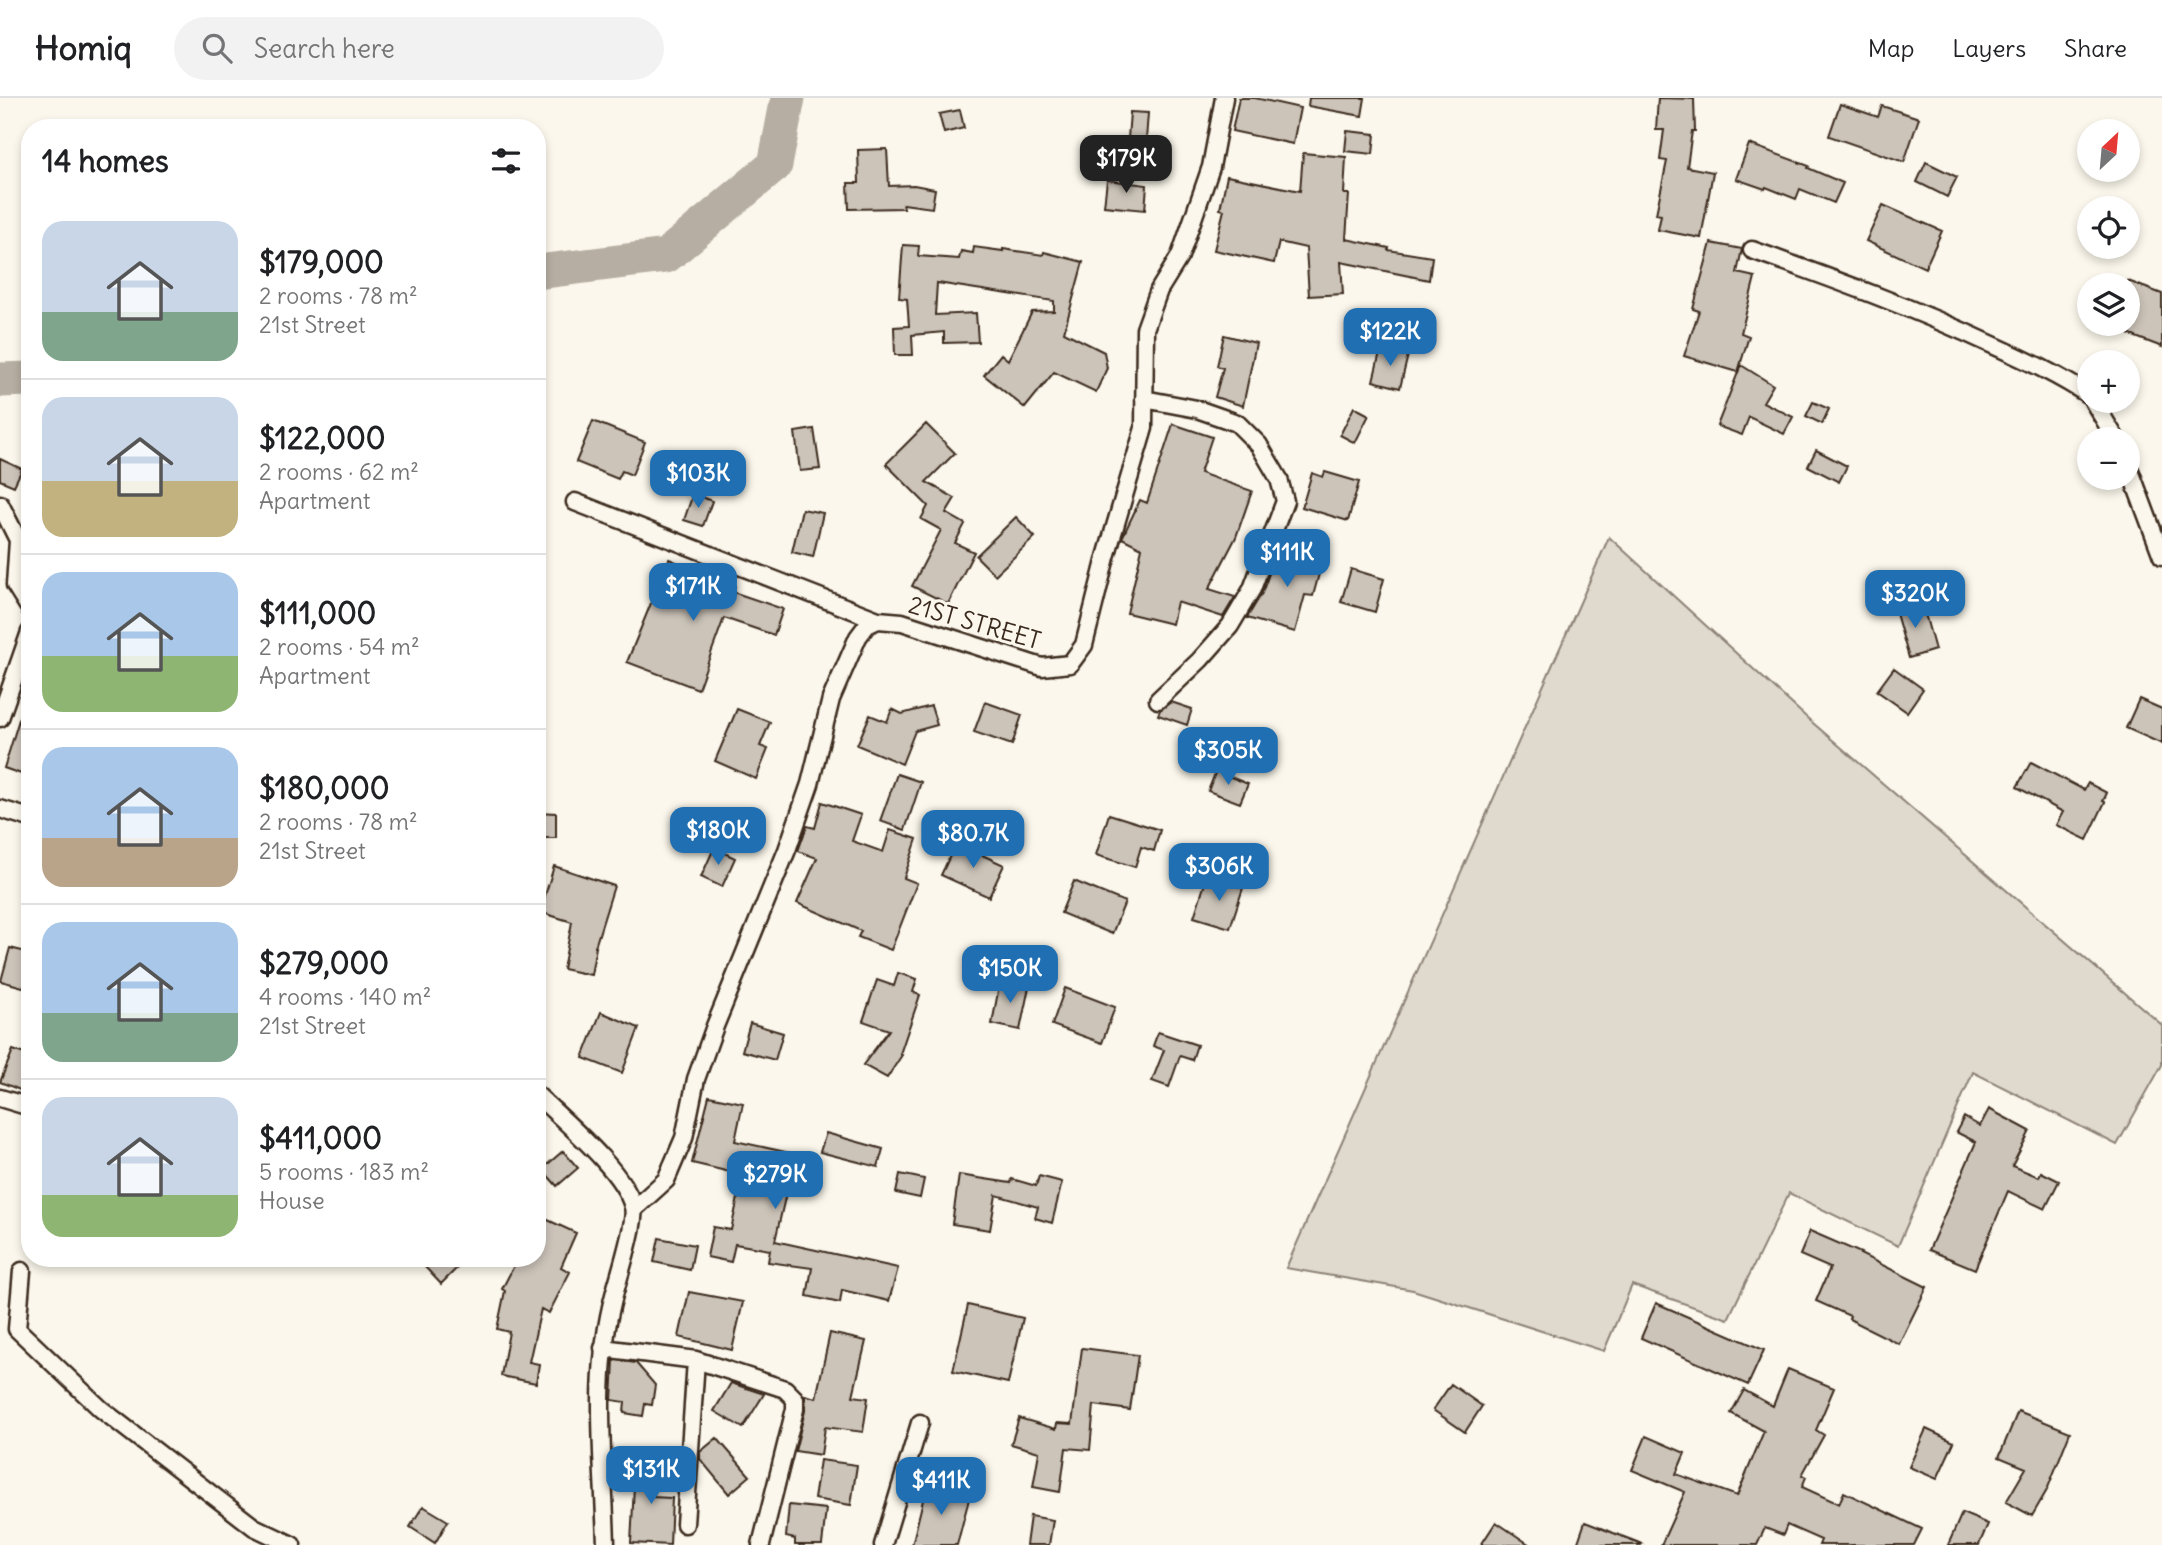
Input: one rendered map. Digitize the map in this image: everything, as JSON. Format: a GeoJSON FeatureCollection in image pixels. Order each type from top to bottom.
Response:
{"type":"FeatureCollection","features":[{"type":"Feature","properties":{"kind":"street","name":"21ST STREET"},"geometry":{"type":"LineString","coordinates":[[634,1209],[666,1180],[684,1138],[696,1079],[787,850],[810,784],[831,699],[867,625],[878,620],[902,622],[1042,667],[1070,664],[1084,645],[1106,557],[1144,428],[1145,329],[1159,290],[1180,256],[1211,167],[1224,98]]}},
{"type":"Feature","properties":{"kind":"street"},"geometry":{"type":"LineString","coordinates":[[1752,250],[1963,331],[2062,377],[2077,387]]}},
{"type":"Feature","properties":{"kind":"street"},"geometry":{"type":"LineString","coordinates":[[1144,399],[1197,409],[1237,423],[1259,445],[1279,479],[1285,501],[1252,589],[1230,626],[1200,660],[1158,700]]}},
{"type":"Feature","properties":{"kind":"street"},"geometry":{"type":"LineString","coordinates":[[2137,490],[2162,556]]}},
{"type":"Feature","properties":{"kind":"street"},"geometry":{"type":"LineString","coordinates":[[575,502],[878,620]]}},
{"type":"Feature","properties":{"kind":"street"},"geometry":{"type":"LineString","coordinates":[[0,503],[18,540],[15,586],[21,595]]}},
{"type":"Feature","properties":{"kind":"street"},"geometry":{"type":"LineString","coordinates":[[0,718],[21,658]]}},
{"type":"Feature","properties":{"kind":"street"},"geometry":{"type":"LineString","coordinates":[[0,809],[21,815]]}},
{"type":"Feature","properties":{"kind":"street"},"geometry":{"type":"LineString","coordinates":[[0,1098],[21,1104]]}},
{"type":"Feature","properties":{"kind":"street"},"geometry":{"type":"LineString","coordinates":[[546,1104],[623,1184],[634,1209],[603,1348],[602,1427],[606,1545]]}},
{"type":"Feature","properties":{"kind":"street"},"geometry":{"type":"LineString","coordinates":[[22,1271],[17,1329],[101,1409],[254,1527],[292,1545]]}},
{"type":"Feature","properties":{"kind":"street"},"geometry":{"type":"LineString","coordinates":[[603,1348],[696,1360],[785,1389],[795,1399],[795,1409],[761,1545]]}},
{"type":"Feature","properties":{"kind":"street"},"geometry":{"type":"LineString","coordinates":[[685,1524],[696,1360]]}},
{"type":"Feature","properties":{"kind":"street"},"geometry":{"type":"LineString","coordinates":[[883,1545],[920,1423]]}},
{"type":"Feature","properties":{"kind":"shaded area"},"geometry":{"type":"Polygon","coordinates":[[[1609,537],[1806,717],[2162,1025],[2162,1065],[2117,1145],[1973,1072],[1898,1246],[1789,1193],[1728,1319],[1632,1285],[1604,1351],[1413,1290],[1286,1268],[1609,537]]]}},
{"type":"Feature","properties":{"kind":"building"},"geometry":{"type":"Polygon","coordinates":[[[1239,98],[1255,98],[1300,108],[1293,144],[1232,131],[1239,98]]]}},
{"type":"Feature","properties":{"kind":"building"},"geometry":{"type":"Polygon","coordinates":[[[1309,98],[1365,98],[1362,116],[1308,106],[1309,98]]]}},
{"type":"Feature","properties":{"kind":"building"},"geometry":{"type":"Polygon","coordinates":[[[1658,98],[1694,99],[1695,131],[1692,131],[1687,167],[1713,172],[1701,238],[1658,230],[1661,215],[1656,214],[1667,161],[1660,160],[1664,130],[1656,130],[1658,98]]]}},
{"type":"Feature","properties":{"kind":"building"},"geometry":{"type":"Polygon","coordinates":[[[1840,104],[1878,117],[1882,106],[1919,118],[1904,162],[1829,136],[1840,104]]]}},
{"type":"Feature","properties":{"kind":"building"},"geometry":{"type":"Polygon","coordinates":[[[960,110],[964,128],[944,133],[939,114],[960,110]]]}},
{"type":"Feature","properties":{"kind":"building"},"geometry":{"type":"Polygon","coordinates":[[[1130,112],[1148,113],[1145,154],[1127,152],[1130,112]]]}},
{"type":"Feature","properties":{"kind":"building"},"geometry":{"type":"Polygon","coordinates":[[[1347,131],[1375,134],[1373,154],[1345,151],[1347,131]]]}},
{"type":"Feature","properties":{"kind":"building"},"geometry":{"type":"Polygon","coordinates":[[[1749,144],[1809,166],[1808,168],[1843,183],[1834,203],[1800,189],[1796,199],[1736,179],[1749,144]]]}},
{"type":"Feature","properties":{"kind":"building"},"geometry":{"type":"Polygon","coordinates":[[[887,149],[889,186],[914,185],[935,189],[932,208],[903,204],[904,208],[849,209],[848,183],[859,183],[858,150],[887,149]]]}},
{"type":"Feature","properties":{"kind":"building"},"geometry":{"type":"Polygon","coordinates":[[[1303,153],[1346,157],[1344,194],[1349,194],[1346,239],[1389,248],[1388,250],[1432,257],[1429,280],[1341,262],[1343,294],[1309,296],[1306,248],[1279,242],[1274,263],[1214,250],[1224,210],[1220,209],[1227,176],[1300,191],[1303,153]]]}},
{"type":"Feature","properties":{"kind":"building"},"geometry":{"type":"Polygon","coordinates":[[[1926,162],[1957,177],[1947,197],[1917,182],[1926,162]]]}},
{"type":"Feature","properties":{"kind":"building"},"geometry":{"type":"Polygon","coordinates":[[[1107,180],[1147,185],[1145,210],[1104,206],[1107,180]]]}},
{"type":"Feature","properties":{"kind":"building"},"geometry":{"type":"Polygon","coordinates":[[[1883,205],[1942,231],[1925,268],[1866,241],[1883,205]]]}},
{"type":"Feature","properties":{"kind":"building"},"geometry":{"type":"Polygon","coordinates":[[[1711,243],[1742,249],[1737,273],[1755,277],[1741,333],[1749,336],[1738,372],[1684,356],[1699,311],[1693,309],[1711,243]]]}},
{"type":"Feature","properties":{"kind":"building"},"geometry":{"type":"Polygon","coordinates":[[[903,245],[919,246],[918,256],[959,259],[961,251],[973,253],[974,247],[1043,255],[1044,252],[1083,262],[1064,332],[1104,352],[1107,368],[1096,392],[1054,372],[1025,408],[984,375],[1001,354],[1008,360],[1032,312],[1054,311],[1054,301],[937,283],[935,315],[976,313],[978,342],[944,343],[944,332],[912,335],[913,355],[895,355],[894,327],[909,326],[907,299],[899,298],[903,245]]]}},
{"type":"Feature","properties":{"kind":"building"},"geometry":{"type":"Polygon","coordinates":[[[2140,286],[2162,294],[2162,347],[2133,336],[2140,336],[2140,286]]]}},
{"type":"Feature","properties":{"kind":"building"},"geometry":{"type":"Polygon","coordinates":[[[1224,335],[1256,343],[1243,406],[1215,397],[1223,368],[1217,366],[1224,335]]]}},
{"type":"Feature","properties":{"kind":"building"},"geometry":{"type":"Polygon","coordinates":[[[1381,348],[1408,355],[1400,388],[1373,381],[1381,348]]]}},
{"type":"Feature","properties":{"kind":"building"},"geometry":{"type":"Polygon","coordinates":[[[1741,365],[1773,385],[1763,402],[1793,417],[1784,434],[1749,417],[1742,435],[1717,426],[1741,365]]]}},
{"type":"Feature","properties":{"kind":"building"},"geometry":{"type":"Polygon","coordinates":[[[1813,402],[1829,409],[1822,424],[1806,416],[1813,402]]]}},
{"type":"Feature","properties":{"kind":"building"},"geometry":{"type":"Polygon","coordinates":[[[1354,407],[1369,415],[1355,443],[1340,435],[1354,407]]]}},
{"type":"Feature","properties":{"kind":"building"},"geometry":{"type":"Polygon","coordinates":[[[593,421],[645,442],[632,475],[622,471],[618,479],[576,462],[593,421]]]}},
{"type":"Feature","properties":{"kind":"building"},"geometry":{"type":"Polygon","coordinates":[[[926,424],[955,453],[926,482],[955,498],[946,513],[965,524],[955,543],[974,552],[948,604],[912,586],[941,530],[921,519],[928,506],[886,464],[926,424]]]}},
{"type":"Feature","properties":{"kind":"building"},"geometry":{"type":"Polygon","coordinates":[[[1173,424],[1212,437],[1200,473],[1252,491],[1236,537],[1209,589],[1235,597],[1223,617],[1177,602],[1172,624],[1127,613],[1142,548],[1122,538],[1140,500],[1147,503],[1173,424]]]}},
{"type":"Feature","properties":{"kind":"building"},"geometry":{"type":"Polygon","coordinates":[[[814,429],[820,469],[800,471],[795,432],[814,429]]]}},
{"type":"Feature","properties":{"kind":"building"},"geometry":{"type":"Polygon","coordinates":[[[1816,450],[1847,466],[1839,482],[1808,466],[1816,450]]]}},
{"type":"Feature","properties":{"kind":"building"},"geometry":{"type":"Polygon","coordinates":[[[0,459],[21,469],[14,486],[0,480],[0,459]]]}},
{"type":"Feature","properties":{"kind":"building"},"geometry":{"type":"Polygon","coordinates":[[[1325,472],[1359,482],[1348,521],[1302,507],[1312,473],[1323,477],[1325,472]]]}},
{"type":"Feature","properties":{"kind":"building"},"geometry":{"type":"Polygon","coordinates":[[[693,494],[712,501],[703,526],[684,520],[693,494]]]}},
{"type":"Feature","properties":{"kind":"building"},"geometry":{"type":"Polygon","coordinates":[[[802,509],[823,513],[813,557],[792,552],[802,509]]]}},
{"type":"Feature","properties":{"kind":"building"},"geometry":{"type":"Polygon","coordinates":[[[1016,517],[1035,537],[995,575],[976,556],[1016,517]]]}},
{"type":"Feature","properties":{"kind":"building"},"geometry":{"type":"Polygon","coordinates":[[[1279,546],[1323,559],[1313,596],[1305,595],[1295,632],[1247,618],[1262,593],[1279,546]]]}},
{"type":"Feature","properties":{"kind":"building"},"geometry":{"type":"Polygon","coordinates":[[[669,559],[701,572],[700,574],[735,586],[733,592],[783,609],[774,635],[724,618],[698,689],[627,662],[669,559]]]}},
{"type":"Feature","properties":{"kind":"building"},"geometry":{"type":"Polygon","coordinates":[[[1351,569],[1384,579],[1375,612],[1341,602],[1351,569]]]}},
{"type":"Feature","properties":{"kind":"building"},"geometry":{"type":"Polygon","coordinates":[[[1922,603],[1935,650],[1909,658],[1895,610],[1922,603]]]}},
{"type":"Feature","properties":{"kind":"building"},"geometry":{"type":"Polygon","coordinates":[[[1894,668],[1923,689],[1907,712],[1877,691],[1894,668]]]}},
{"type":"Feature","properties":{"kind":"building"},"geometry":{"type":"Polygon","coordinates":[[[2139,699],[2162,709],[2162,744],[2126,728],[2139,699]]]}},
{"type":"Feature","properties":{"kind":"building"},"geometry":{"type":"Polygon","coordinates":[[[985,702],[1022,715],[1012,745],[974,732],[985,702]]]}},
{"type":"Feature","properties":{"kind":"building"},"geometry":{"type":"Polygon","coordinates":[[[1171,702],[1192,709],[1187,725],[1158,715],[1160,710],[1171,702]]]}},
{"type":"Feature","properties":{"kind":"building"},"geometry":{"type":"Polygon","coordinates":[[[931,706],[937,725],[915,731],[902,764],[857,745],[870,715],[887,722],[892,709],[902,714],[931,706]]]}},
{"type":"Feature","properties":{"kind":"building"},"geometry":{"type":"Polygon","coordinates":[[[737,709],[770,722],[760,746],[768,749],[756,779],[715,761],[737,709]]]}},
{"type":"Feature","properties":{"kind":"building"},"geometry":{"type":"Polygon","coordinates":[[[21,713],[21,774],[4,768],[21,713]]]}},
{"type":"Feature","properties":{"kind":"building"},"geometry":{"type":"Polygon","coordinates":[[[2031,762],[2084,790],[2088,783],[2107,793],[2087,840],[2056,825],[2063,812],[2017,787],[2031,762]]]}},
{"type":"Feature","properties":{"kind":"building"},"geometry":{"type":"Polygon","coordinates":[[[1216,771],[1248,784],[1240,803],[1208,791],[1216,771]]]}},
{"type":"Feature","properties":{"kind":"building"},"geometry":{"type":"Polygon","coordinates":[[[897,774],[921,782],[905,830],[880,821],[897,774]]]}},
{"type":"Feature","properties":{"kind":"building"},"geometry":{"type":"Polygon","coordinates":[[[822,802],[861,815],[852,841],[883,852],[890,830],[917,839],[904,878],[917,883],[891,950],[858,937],[861,931],[797,903],[817,858],[798,851],[807,826],[815,828],[822,802]]]}},
{"type":"Feature","properties":{"kind":"building"},"geometry":{"type":"Polygon","coordinates":[[[546,812],[556,813],[556,838],[546,838],[546,812]]]}},
{"type":"Feature","properties":{"kind":"building"},"geometry":{"type":"Polygon","coordinates":[[[1109,814],[1160,830],[1154,851],[1141,847],[1135,867],[1096,855],[1109,814]]]}},
{"type":"Feature","properties":{"kind":"building"},"geometry":{"type":"Polygon","coordinates":[[[956,843],[1004,865],[989,897],[941,875],[956,843]]]}},
{"type":"Feature","properties":{"kind":"building"},"geometry":{"type":"Polygon","coordinates":[[[714,848],[735,858],[722,887],[701,877],[714,848]]]}},
{"type":"Feature","properties":{"kind":"building"},"geometry":{"type":"Polygon","coordinates":[[[554,866],[614,886],[595,947],[591,975],[563,969],[572,922],[546,914],[546,892],[554,866]]]}},
{"type":"Feature","properties":{"kind":"building"},"geometry":{"type":"Polygon","coordinates":[[[1207,877],[1243,888],[1230,928],[1194,917],[1207,877]]]}},
{"type":"Feature","properties":{"kind":"building"},"geometry":{"type":"Polygon","coordinates":[[[1074,881],[1125,902],[1112,934],[1061,913],[1074,881]]]}},
{"type":"Feature","properties":{"kind":"building"},"geometry":{"type":"Polygon","coordinates":[[[10,948],[21,951],[21,987],[1,981],[10,948]]]}},
{"type":"Feature","properties":{"kind":"building"},"geometry":{"type":"Polygon","coordinates":[[[898,973],[917,979],[913,992],[920,995],[900,1054],[902,1055],[887,1078],[863,1065],[889,1030],[863,1021],[877,980],[894,986],[898,973]]]}},
{"type":"Feature","properties":{"kind":"building"},"geometry":{"type":"Polygon","coordinates":[[[1000,981],[1029,987],[1020,1030],[992,1024],[1000,981]]]}},
{"type":"Feature","properties":{"kind":"building"},"geometry":{"type":"Polygon","coordinates":[[[1065,988],[1115,1007],[1102,1043],[1052,1025],[1065,988]]]}},
{"type":"Feature","properties":{"kind":"building"},"geometry":{"type":"Polygon","coordinates":[[[601,1012],[639,1028],[622,1073],[583,1058],[601,1012]]]}},
{"type":"Feature","properties":{"kind":"building"},"geometry":{"type":"Polygon","coordinates":[[[750,1023],[783,1033],[775,1060],[742,1051],[750,1023]]]}},
{"type":"Feature","properties":{"kind":"building"},"geometry":{"type":"Polygon","coordinates":[[[1158,1032],[1197,1045],[1192,1060],[1180,1056],[1169,1087],[1152,1081],[1164,1050],[1153,1046],[1158,1032]]]}},
{"type":"Feature","properties":{"kind":"building"},"geometry":{"type":"Polygon","coordinates":[[[13,1050],[21,1053],[21,1090],[0,1082],[13,1050]]]}},
{"type":"Feature","properties":{"kind":"building"},"geometry":{"type":"Polygon","coordinates":[[[709,1096],[743,1103],[735,1141],[795,1154],[775,1241],[898,1268],[889,1301],[842,1290],[840,1303],[807,1296],[812,1268],[768,1262],[770,1250],[735,1244],[731,1262],[707,1257],[713,1227],[731,1230],[743,1175],[692,1163],[709,1096]]]}},
{"type":"Feature","properties":{"kind":"building"},"geometry":{"type":"Polygon","coordinates":[[[1989,1109],[2030,1131],[2012,1166],[2039,1177],[2041,1172],[2059,1181],[2045,1209],[2008,1191],[1975,1269],[1929,1250],[1976,1142],[1956,1132],[1964,1117],[1980,1126],[1989,1109]]]}},
{"type":"Feature","properties":{"kind":"building"},"geometry":{"type":"Polygon","coordinates":[[[826,1133],[883,1149],[878,1167],[820,1152],[826,1133]]]}},
{"type":"Feature","properties":{"kind":"building"},"geometry":{"type":"Polygon","coordinates":[[[563,1151],[578,1168],[557,1186],[546,1174],[546,1166],[563,1151]]]}},
{"type":"Feature","properties":{"kind":"building"},"geometry":{"type":"Polygon","coordinates":[[[900,1174],[924,1179],[920,1198],[896,1193],[900,1174]]]}},
{"type":"Feature","properties":{"kind":"building"},"geometry":{"type":"Polygon","coordinates":[[[959,1175],[1011,1183],[1012,1179],[1036,1186],[1039,1176],[1062,1182],[1052,1223],[1035,1218],[1038,1207],[996,1195],[990,1230],[952,1224],[959,1175]]]}},
{"type":"Feature","properties":{"kind":"building"},"geometry":{"type":"Polygon","coordinates":[[[546,1219],[576,1233],[561,1267],[570,1272],[549,1313],[541,1309],[529,1362],[539,1364],[536,1383],[501,1376],[509,1332],[497,1329],[505,1291],[502,1289],[513,1267],[546,1267],[546,1219]]]}},
{"type":"Feature","properties":{"kind":"building"},"geometry":{"type":"Polygon","coordinates":[[[1810,1231],[1861,1253],[1927,1287],[1899,1344],[1849,1319],[1850,1316],[1816,1301],[1830,1268],[1800,1255],[1810,1231]]]}},
{"type":"Feature","properties":{"kind":"building"},"geometry":{"type":"Polygon","coordinates":[[[659,1238],[695,1245],[690,1270],[654,1262],[659,1238]]]}},
{"type":"Feature","properties":{"kind":"building"},"geometry":{"type":"Polygon","coordinates":[[[425,1267],[457,1268],[441,1284],[425,1267]]]}},
{"type":"Feature","properties":{"kind":"building"},"geometry":{"type":"Polygon","coordinates":[[[689,1292],[743,1302],[732,1350],[679,1337],[689,1292]]]}},
{"type":"Feature","properties":{"kind":"building"},"geometry":{"type":"Polygon","coordinates":[[[1656,1303],[1764,1350],[1748,1385],[1641,1338],[1656,1303]]]}},
{"type":"Feature","properties":{"kind":"building"},"geometry":{"type":"Polygon","coordinates":[[[968,1305],[1023,1318],[1008,1383],[953,1371],[968,1305]]]}},
{"type":"Feature","properties":{"kind":"building"},"geometry":{"type":"Polygon","coordinates":[[[830,1333],[866,1341],[853,1396],[868,1398],[863,1432],[825,1427],[821,1455],[795,1451],[805,1411],[805,1395],[816,1398],[830,1333]]]}},
{"type":"Feature","properties":{"kind":"building"},"geometry":{"type":"Polygon","coordinates":[[[1082,1348],[1138,1355],[1130,1410],[1094,1405],[1090,1450],[1066,1448],[1060,1492],[1033,1487],[1039,1452],[1011,1444],[1019,1418],[1056,1429],[1057,1423],[1072,1424],[1082,1348]]]}},
{"type":"Feature","properties":{"kind":"building"},"geometry":{"type":"Polygon","coordinates":[[[614,1360],[636,1363],[655,1385],[652,1405],[645,1404],[643,1416],[624,1413],[625,1402],[612,1400],[614,1360]]]}},
{"type":"Feature","properties":{"kind":"building"},"geometry":{"type":"Polygon","coordinates":[[[1788,1369],[1834,1388],[1816,1430],[1824,1435],[1802,1475],[1806,1477],[1802,1487],[1839,1504],[1844,1492],[1922,1529],[1914,1545],[1819,1545],[1821,1540],[1787,1525],[1783,1535],[1765,1528],[1757,1545],[1661,1545],[1685,1492],[1632,1470],[1646,1436],[1685,1453],[1676,1474],[1737,1496],[1764,1431],[1731,1413],[1744,1390],[1773,1406],[1788,1369]]]}},
{"type":"Feature","properties":{"kind":"building"},"geometry":{"type":"Polygon","coordinates":[[[731,1383],[764,1394],[743,1428],[714,1411],[731,1383]]]}},
{"type":"Feature","properties":{"kind":"building"},"geometry":{"type":"Polygon","coordinates":[[[1451,1384],[1482,1406],[1465,1432],[1433,1410],[1451,1384]]]}},
{"type":"Feature","properties":{"kind":"building"},"geometry":{"type":"Polygon","coordinates":[[[2018,1411],[2070,1432],[2047,1490],[2032,1516],[2006,1502],[2026,1468],[1999,1457],[2018,1411]]]}},
{"type":"Feature","properties":{"kind":"building"},"geometry":{"type":"Polygon","coordinates":[[[1926,1429],[1954,1442],[1937,1479],[1909,1467],[1926,1429]]]}},
{"type":"Feature","properties":{"kind":"building"},"geometry":{"type":"Polygon","coordinates":[[[717,1438],[750,1476],[729,1494],[700,1459],[700,1452],[717,1438]]]}},
{"type":"Feature","properties":{"kind":"building"},"geometry":{"type":"Polygon","coordinates":[[[645,1454],[665,1461],[653,1497],[672,1498],[670,1545],[631,1543],[634,1486],[645,1454]]]}},
{"type":"Feature","properties":{"kind":"building"},"geometry":{"type":"Polygon","coordinates":[[[820,1460],[857,1465],[851,1505],[814,1499],[820,1460]]]}},
{"type":"Feature","properties":{"kind":"building"},"geometry":{"type":"Polygon","coordinates":[[[927,1484],[970,1495],[957,1545],[912,1545],[927,1484]]]}},
{"type":"Feature","properties":{"kind":"building"},"geometry":{"type":"Polygon","coordinates":[[[789,1505],[826,1509],[822,1545],[795,1545],[795,1539],[786,1537],[789,1505]]]}},
{"type":"Feature","properties":{"kind":"building"},"geometry":{"type":"Polygon","coordinates":[[[423,1506],[448,1521],[435,1543],[410,1527],[423,1506]]]}},
{"type":"Feature","properties":{"kind":"building"},"geometry":{"type":"Polygon","coordinates":[[[1962,1513],[1988,1524],[1979,1545],[1948,1545],[1962,1513]]]}},
{"type":"Feature","properties":{"kind":"building"},"geometry":{"type":"Polygon","coordinates":[[[1030,1516],[1053,1520],[1049,1545],[1026,1545],[1030,1516]]]}},
{"type":"Feature","properties":{"kind":"building"},"geometry":{"type":"Polygon","coordinates":[[[1496,1522],[1530,1545],[1481,1545],[1496,1522]]]}},
{"type":"Feature","properties":{"kind":"building"},"geometry":{"type":"Polygon","coordinates":[[[1585,1522],[1642,1544],[1577,1545],[1585,1522]]]}},
{"type":"Feature","properties":{"kind":"waterway"},"geometry":{"type":"LineString","coordinates":[[546,271],[666,256],[775,165],[788,98]]}},
{"type":"Feature","properties":{"kind":"waterway"},"geometry":{"type":"LineString","coordinates":[[0,380],[21,379]]}}]}
